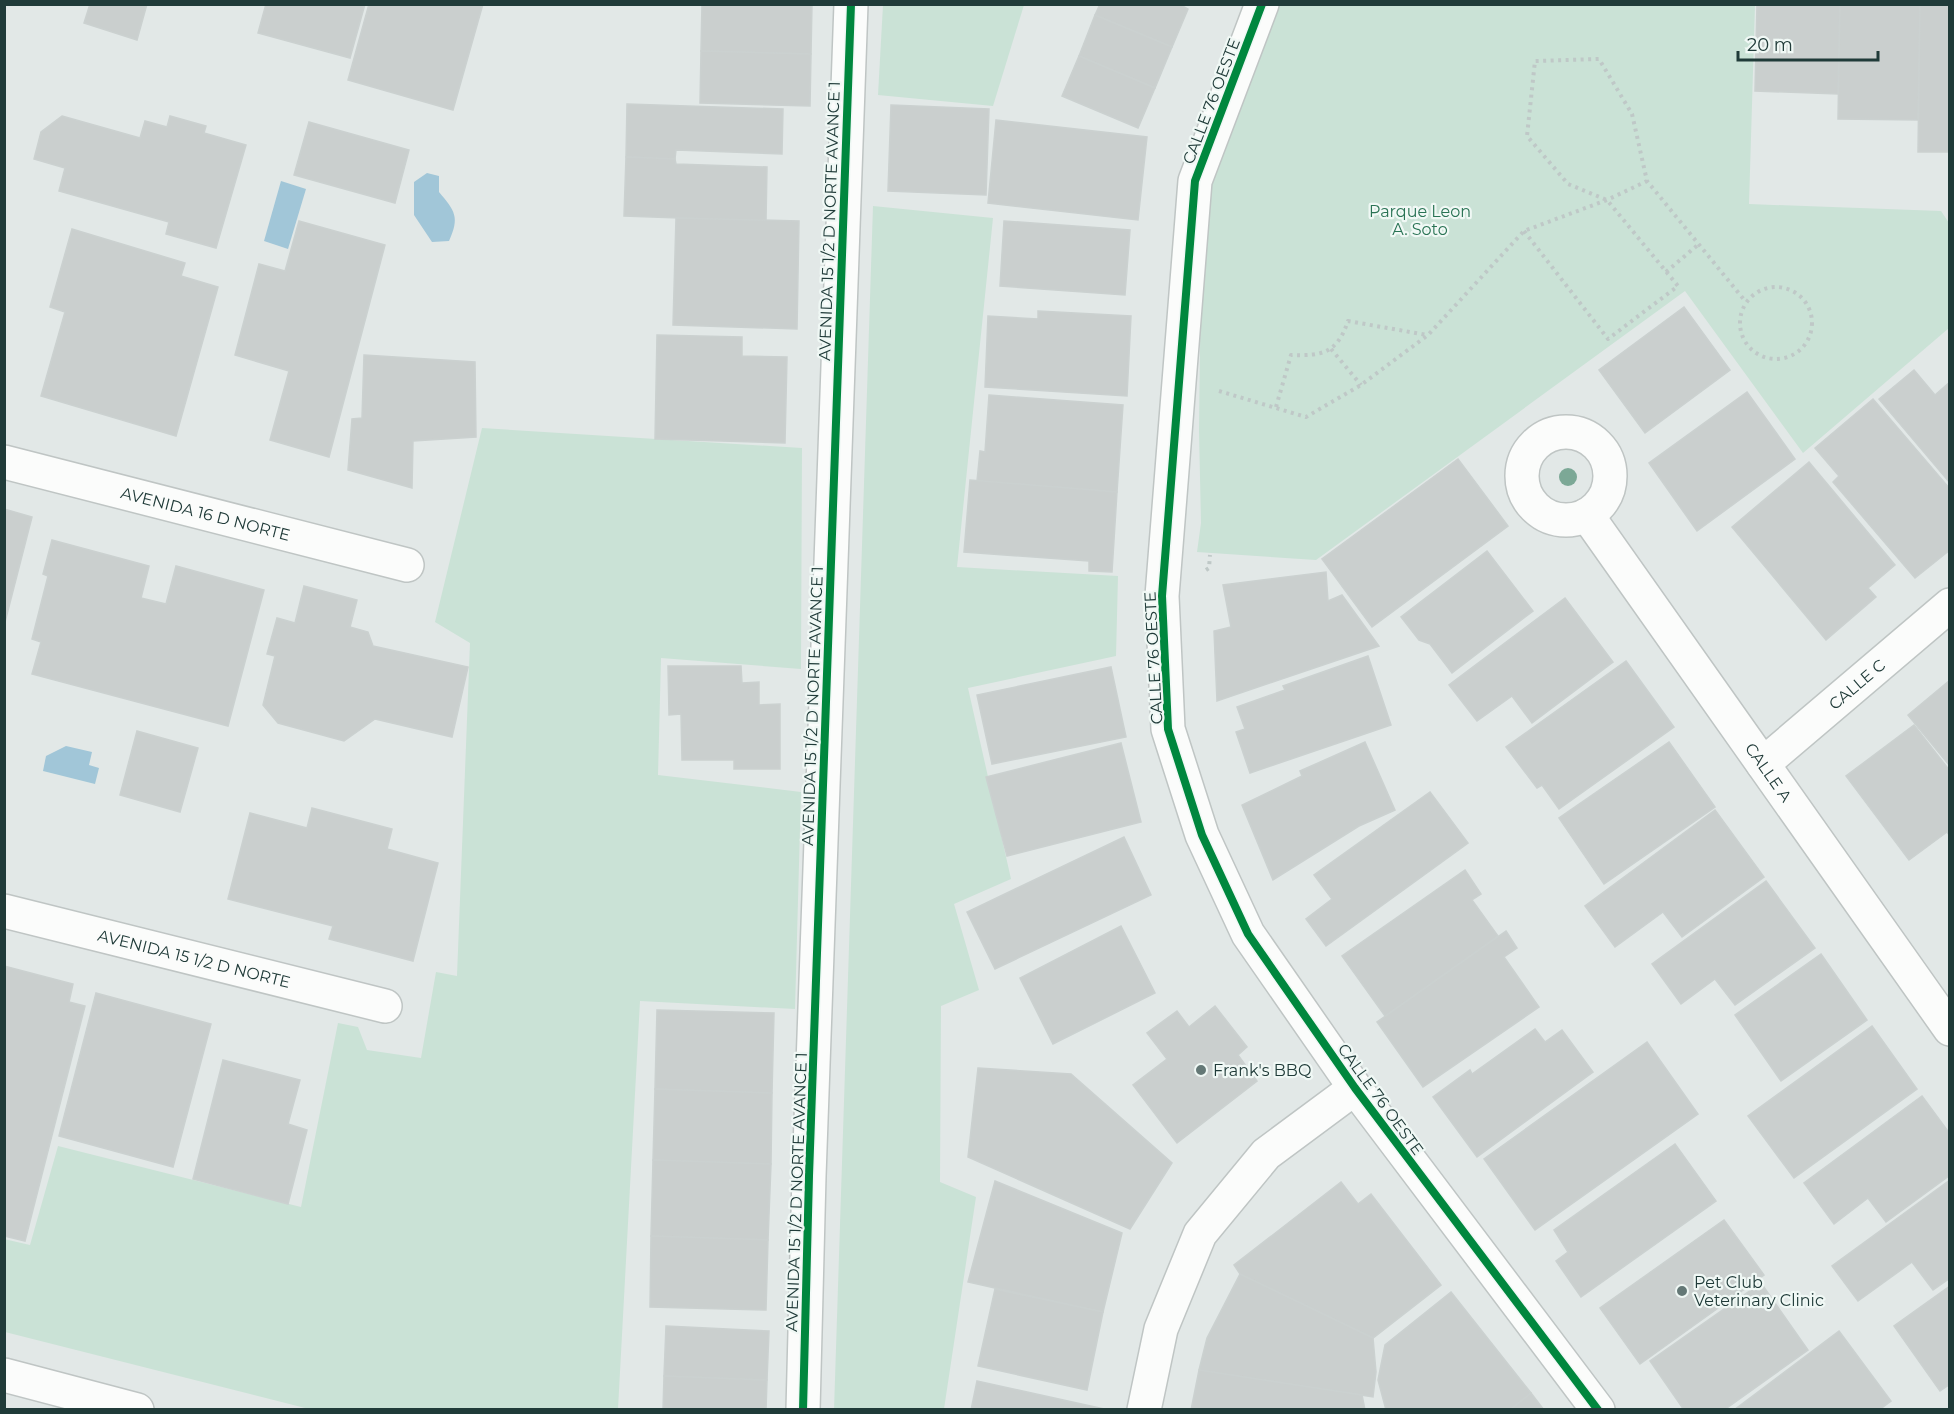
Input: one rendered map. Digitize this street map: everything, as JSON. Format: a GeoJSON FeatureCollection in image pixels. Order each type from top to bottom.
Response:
{"type":"FeatureCollection","features":[{"type":"Feature","properties":{"kind":"street","name":"AVENIDA 15 1/2 D NORTE AVANCE 1"},"geometry":{"type":"LineString","coordinates":[[803,1410],[808,1176],[851,4]]}},
{"type":"Feature","properties":{"kind":"street","name":"CALLE 76 OESTE"},"geometry":{"type":"LineString","coordinates":[[1262,4],[1195,180],[1162,596],[1168,729],[1202,835],[1248,934],[1355,1088],[1598,1410]]}},
{"type":"Feature","properties":{"kind":"street","name":"AVENIDA 16 D NORTE"},"geometry":{"type":"LineString","coordinates":[[4,462],[407,565]]}},
{"type":"Feature","properties":{"kind":"street","name":"CALLE A"},"geometry":{"type":"LineString","coordinates":[[1587,515],[1950,1029]]}},
{"type":"Feature","properties":{"kind":"street","name":"CALLE C"},"geometry":{"type":"LineString","coordinates":[[1763,764],[1950,605]]}},
{"type":"Feature","properties":{"kind":"street","name":"AVENIDA 15 1/2 D NORTE"},"geometry":{"type":"LineString","coordinates":[[4,911],[385,1006]]}},
{"type":"Feature","properties":{"kind":"street"},"geometry":{"type":"LineString","coordinates":[[1144,1410],[1161,1329],[1200,1234],[1266,1154],[1355,1088]]}},
{"type":"Feature","properties":{"kind":"street"},"geometry":{"type":"LineString","coordinates":[[4,1375],[137,1410]]}},
{"type":"Feature","properties":{"kind":"path"},"geometry":{"type":"LineString","coordinates":[[1524,231],[1608,339],[1678,286],[1607,200],[1568,184],[1527,136],[1535,61],[1599,59],[1632,114],[1647,181],[1746,302]]}},
{"type":"Feature","properties":{"kind":"path"},"geometry":{"type":"LineString","coordinates":[[1213,389],[1306,417],[1361,385],[1428,335],[1524,231],[1607,200],[1647,181]]}},
{"type":"Feature","properties":{"kind":"path"},"geometry":{"type":"LineString","coordinates":[[1666,272],[1700,243]]}},
{"type":"Feature","properties":{"kind":"path"},"geometry":{"type":"LineString","coordinates":[[1779,286],[1796,292],[1808,305],[1812,317],[1807,343],[1786,358],[1773,360],[1759,355],[1743,338],[1740,326],[1741,314],[1746,302],[1764,288],[1779,286]]}},
{"type":"Feature","properties":{"kind":"path"},"geometry":{"type":"LineString","coordinates":[[1276,407],[1291,355],[1316,356],[1331,349],[1341,339],[1348,321],[1428,335]]}},
{"type":"Feature","properties":{"kind":"path"},"geometry":{"type":"LineString","coordinates":[[1331,349],[1361,385]]}},
{"type":"Feature","properties":{"kind":"green space"},"geometry":{"type":"Polygon","coordinates":[[[883,5],[1024,5],[993,106],[878,95],[883,5]]]}},
{"type":"Feature","properties":{"kind":"green space","name":"Parque Leon A. Soto"},"geometry":{"type":"Polygon","coordinates":[[[1276,5],[1755,5],[1749,204],[1941,211],[1949,223],[1949,328],[1803,453],[1685,291],[1316,560],[1197,552],[1201,523],[1199,431],[1202,186],[1276,5]]]}},
{"type":"Feature","properties":{"kind":"green space"},"geometry":{"type":"Polygon","coordinates":[[[873,206],[993,218],[957,567],[1118,576],[1116,656],[968,688],[1011,879],[954,904],[979,990],[941,1006],[940,1182],[976,1197],[944,1409],[834,1410],[873,206]]]}},
{"type":"Feature","properties":{"kind":"green space"},"geometry":{"type":"Polygon","coordinates":[[[482,428],[802,448],[801,669],[661,658],[658,775],[801,792],[795,1009],[640,1001],[618,1409],[309,1409],[5,1332],[4,1239],[30,1245],[58,1146],[301,1207],[338,1023],[358,1027],[367,1050],[421,1058],[436,972],[457,976],[470,643],[435,622],[482,428]]]}},
{"type":"Feature","properties":{"kind":"water"},"geometry":{"type":"Polygon","coordinates":[[[427,173],[439,176],[439,192],[449,204],[454,215],[454,226],[449,241],[432,242],[414,215],[414,182],[427,173]]]}},
{"type":"Feature","properties":{"kind":"water"},"geometry":{"type":"Polygon","coordinates":[[[281,181],[306,189],[288,249],[264,241],[281,181]]]}},
{"type":"Feature","properties":{"kind":"water"},"geometry":{"type":"Polygon","coordinates":[[[66,746],[92,752],[89,765],[99,768],[95,784],[43,771],[46,756],[66,746]]]}},
{"type":"Feature","properties":{"kind":"building"},"geometry":{"type":"Polygon","coordinates":[[[90,4],[147,4],[137,40],[84,23],[90,4]]]}},
{"type":"Feature","properties":{"kind":"building"},"geometry":{"type":"Polygon","coordinates":[[[266,4],[365,4],[350,58],[258,33],[266,4]]]}},
{"type":"Feature","properties":{"kind":"building"},"geometry":{"type":"Polygon","coordinates":[[[369,4],[483,4],[453,110],[348,80],[369,4]]]}},
{"type":"Feature","properties":{"kind":"building"},"geometry":{"type":"Polygon","coordinates":[[[702,4],[812,4],[811,54],[701,51],[702,4]]]}},
{"type":"Feature","properties":{"kind":"building"},"geometry":{"type":"Polygon","coordinates":[[[1100,4],[1179,4],[1188,9],[1172,47],[1095,15],[1100,4]]]}},
{"type":"Feature","properties":{"kind":"building"},"geometry":{"type":"Polygon","coordinates":[[[1757,4],[1840,4],[1838,94],[1755,91],[1757,4]]]}},
{"type":"Feature","properties":{"kind":"building"},"geometry":{"type":"Polygon","coordinates":[[[1840,4],[1920,4],[1918,120],[1838,119],[1840,4]]]}},
{"type":"Feature","properties":{"kind":"building"},"geometry":{"type":"Polygon","coordinates":[[[1920,4],[1950,4],[1950,152],[1918,152],[1920,4]]]}},
{"type":"Feature","properties":{"kind":"building"},"geometry":{"type":"Polygon","coordinates":[[[1095,15],[1172,47],[1155,88],[1079,56],[1095,15]]]}},
{"type":"Feature","properties":{"kind":"building"},"geometry":{"type":"Polygon","coordinates":[[[701,51],[811,54],[810,106],[700,103],[701,51]]]}},
{"type":"Feature","properties":{"kind":"building"},"geometry":{"type":"Polygon","coordinates":[[[1079,56],[1155,88],[1138,128],[1062,96],[1079,56]]]}},
{"type":"Feature","properties":{"kind":"building"},"geometry":{"type":"Polygon","coordinates":[[[627,104],[783,109],[782,154],[676,150],[675,159],[626,157],[627,104]]]}},
{"type":"Feature","properties":{"kind":"building"},"geometry":{"type":"Polygon","coordinates":[[[891,105],[989,109],[986,195],[888,191],[891,105]]]}},
{"type":"Feature","properties":{"kind":"building"},"geometry":{"type":"Polygon","coordinates":[[[62,116],[140,138],[145,121],[167,127],[170,116],[206,126],[204,133],[246,145],[216,248],[166,234],[169,222],[59,191],[65,168],[34,159],[41,132],[62,116]]]}},
{"type":"Feature","properties":{"kind":"building"},"geometry":{"type":"Polygon","coordinates":[[[996,120],[1147,137],[1138,220],[988,203],[996,120]]]}},
{"type":"Feature","properties":{"kind":"building"},"geometry":{"type":"Polygon","coordinates":[[[309,122],[409,150],[395,203],[294,175],[309,122]]]}},
{"type":"Feature","properties":{"kind":"building"},"geometry":{"type":"Polygon","coordinates":[[[626,157],[675,159],[676,164],[767,167],[766,221],[624,216],[626,157]]]}},
{"type":"Feature","properties":{"kind":"building"},"geometry":{"type":"Polygon","coordinates":[[[676,218],[799,221],[797,329],[673,325],[676,218]]]}},
{"type":"Feature","properties":{"kind":"building"},"geometry":{"type":"Polygon","coordinates":[[[299,221],[385,245],[329,457],[270,440],[289,371],[235,355],[259,264],[285,271],[299,221]]]}},
{"type":"Feature","properties":{"kind":"building"},"geometry":{"type":"Polygon","coordinates":[[[1004,221],[1130,230],[1125,295],[1000,286],[1004,221]]]}},
{"type":"Feature","properties":{"kind":"building"},"geometry":{"type":"Polygon","coordinates":[[[72,229],[185,263],[181,276],[218,287],[176,436],[41,396],[65,312],[50,307],[72,229]]]}},
{"type":"Feature","properties":{"kind":"building"},"geometry":{"type":"Polygon","coordinates":[[[1684,307],[1730,370],[1645,433],[1599,370],[1684,307]]]}},
{"type":"Feature","properties":{"kind":"building"},"geometry":{"type":"Polygon","coordinates":[[[1038,311],[1131,316],[1127,396],[985,387],[988,316],[1038,319],[1038,311]]]}},
{"type":"Feature","properties":{"kind":"building"},"geometry":{"type":"Polygon","coordinates":[[[657,335],[742,337],[742,356],[787,357],[785,443],[655,439],[657,335]]]}},
{"type":"Feature","properties":{"kind":"building"},"geometry":{"type":"Polygon","coordinates":[[[364,355],[475,362],[476,437],[413,441],[412,488],[348,470],[352,419],[362,418],[364,355]]]}},
{"type":"Feature","properties":{"kind":"building"},"geometry":{"type":"Polygon","coordinates":[[[1914,370],[1935,395],[1950,382],[1950,483],[1879,399],[1914,370]]]}},
{"type":"Feature","properties":{"kind":"building"},"geometry":{"type":"Polygon","coordinates":[[[1747,392],[1795,459],[1697,531],[1649,463],[1747,392]]]}},
{"type":"Feature","properties":{"kind":"building"},"geometry":{"type":"Polygon","coordinates":[[[989,395],[1123,405],[1117,492],[977,481],[980,451],[985,452],[989,395]]]}},
{"type":"Feature","properties":{"kind":"building"},"geometry":{"type":"Polygon","coordinates":[[[1873,399],[1950,489],[1950,550],[1915,578],[1833,482],[1839,476],[1815,448],[1873,399]]]}},
{"type":"Feature","properties":{"kind":"building"},"geometry":{"type":"Polygon","coordinates":[[[1458,459],[1508,526],[1372,627],[1322,559],[1458,459]]]}},
{"type":"Feature","properties":{"kind":"building"},"geometry":{"type":"Polygon","coordinates":[[[1809,462],[1895,565],[1868,588],[1876,597],[1826,640],[1732,527],[1809,462]]]}},
{"type":"Feature","properties":{"kind":"building"},"geometry":{"type":"Polygon","coordinates":[[[970,480],[1117,492],[1112,572],[1089,571],[1089,561],[964,552],[970,480]]]}},
{"type":"Feature","properties":{"kind":"building"},"geometry":{"type":"Polygon","coordinates":[[[4,509],[32,517],[4,626],[4,509]]]}},
{"type":"Feature","properties":{"kind":"building"},"geometry":{"type":"Polygon","coordinates":[[[52,540],[149,566],[141,598],[166,604],[176,566],[264,590],[228,726],[32,674],[41,642],[32,639],[48,576],[43,574],[52,540]]]}},
{"type":"Feature","properties":{"kind":"building"},"geometry":{"type":"Polygon","coordinates":[[[1487,551],[1533,611],[1452,673],[1430,644],[1419,640],[1401,617],[1487,551]]]}},
{"type":"Feature","properties":{"kind":"building"},"geometry":{"type":"Polygon","coordinates":[[[1326,572],[1328,601],[1342,595],[1379,646],[1217,701],[1214,631],[1231,627],[1223,585],[1326,572]]]}},
{"type":"Feature","properties":{"kind":"building"},"geometry":{"type":"Polygon","coordinates":[[[304,586],[357,600],[350,627],[368,632],[373,646],[468,667],[452,737],[375,719],[344,741],[278,723],[263,705],[275,656],[267,654],[277,618],[295,623],[304,586]]]}},
{"type":"Feature","properties":{"kind":"building"},"geometry":{"type":"Polygon","coordinates":[[[1565,598],[1613,662],[1532,723],[1512,696],[1477,721],[1449,685],[1565,598]]]}},
{"type":"Feature","properties":{"kind":"building"},"geometry":{"type":"Polygon","coordinates":[[[1368,656],[1391,725],[1250,773],[1236,732],[1245,729],[1237,707],[1285,690],[1283,686],[1368,656]]]}},
{"type":"Feature","properties":{"kind":"building"},"geometry":{"type":"Polygon","coordinates":[[[1626,661],[1674,727],[1559,809],[1542,785],[1537,788],[1506,747],[1626,661]]]}},
{"type":"Feature","properties":{"kind":"building"},"geometry":{"type":"Polygon","coordinates":[[[668,666],[741,666],[742,683],[759,682],[759,705],[780,704],[780,769],[734,769],[734,760],[682,760],[681,714],[669,715],[668,666]]]}},
{"type":"Feature","properties":{"kind":"building"},"geometry":{"type":"Polygon","coordinates":[[[1111,667],[1126,737],[992,764],[977,695],[1111,667]]]}},
{"type":"Feature","properties":{"kind":"building"},"geometry":{"type":"Polygon","coordinates":[[[1950,680],[1950,766],[1908,715],[1950,680]]]}},
{"type":"Feature","properties":{"kind":"building"},"geometry":{"type":"Polygon","coordinates":[[[1914,725],[1950,771],[1950,836],[1947,832],[1909,860],[1846,776],[1914,725]]]}},
{"type":"Feature","properties":{"kind":"building"},"geometry":{"type":"Polygon","coordinates":[[[137,731],[198,748],[180,812],[120,795],[137,731]]]}},
{"type":"Feature","properties":{"kind":"building"},"geometry":{"type":"Polygon","coordinates":[[[1365,742],[1395,810],[1359,826],[1273,880],[1242,805],[1302,776],[1300,771],[1365,742]]]}},
{"type":"Feature","properties":{"kind":"building"},"geometry":{"type":"Polygon","coordinates":[[[1669,742],[1715,807],[1604,884],[1559,818],[1669,742]]]}},
{"type":"Feature","properties":{"kind":"building"},"geometry":{"type":"Polygon","coordinates":[[[1121,743],[1141,822],[1007,856],[986,777],[1121,743]]]}},
{"type":"Feature","properties":{"kind":"building"},"geometry":{"type":"Polygon","coordinates":[[[1430,792],[1468,843],[1326,946],[1306,919],[1332,899],[1314,875],[1430,792]]]}},
{"type":"Feature","properties":{"kind":"building"},"geometry":{"type":"Polygon","coordinates":[[[312,808],[392,829],[387,849],[438,863],[413,961],[329,939],[333,926],[228,899],[250,813],[307,828],[312,808]]]}},
{"type":"Feature","properties":{"kind":"building"},"geometry":{"type":"Polygon","coordinates":[[[1715,810],[1764,877],[1682,937],[1663,912],[1615,947],[1585,906],[1715,810]]]}},
{"type":"Feature","properties":{"kind":"building"},"geometry":{"type":"Polygon","coordinates":[[[1124,837],[1151,895],[995,969],[967,912],[1124,837]]]}},
{"type":"Feature","properties":{"kind":"building"},"geometry":{"type":"Polygon","coordinates":[[[1465,870],[1481,894],[1472,900],[1498,936],[1385,1016],[1342,956],[1465,870]]]}},
{"type":"Feature","properties":{"kind":"building"},"geometry":{"type":"Polygon","coordinates":[[[1766,881],[1815,948],[1735,1005],[1715,979],[1681,1004],[1652,964],[1766,881]]]}},
{"type":"Feature","properties":{"kind":"building"},"geometry":{"type":"Polygon","coordinates":[[[1121,926],[1155,993],[1053,1044],[1020,978],[1121,926]]]}},
{"type":"Feature","properties":{"kind":"building"},"geometry":{"type":"Polygon","coordinates":[[[1506,931],[1517,948],[1504,957],[1539,1007],[1423,1087],[1377,1022],[1506,931]]]}},
{"type":"Feature","properties":{"kind":"building"},"geometry":{"type":"Polygon","coordinates":[[[1821,954],[1867,1020],[1781,1081],[1735,1015],[1821,954]]]}},
{"type":"Feature","properties":{"kind":"building"},"geometry":{"type":"Polygon","coordinates":[[[4,966],[73,984],[69,1002],[85,1006],[25,1241],[4,1236],[4,966]]]}},
{"type":"Feature","properties":{"kind":"building"},"geometry":{"type":"Polygon","coordinates":[[[96,993],[211,1024],[173,1167],[59,1136],[96,993]]]}},
{"type":"Feature","properties":{"kind":"building","name":"Frank's BBQ"},"geometry":{"type":"Polygon","coordinates":[[[1215,1006],[1247,1047],[1238,1055],[1257,1081],[1177,1143],[1133,1085],[1167,1059],[1147,1033],[1177,1011],[1189,1027],[1215,1006]]]}},
{"type":"Feature","properties":{"kind":"building"},"geometry":{"type":"Polygon","coordinates":[[[657,1010],[774,1013],[772,1093],[655,1089],[657,1010]]]}},
{"type":"Feature","properties":{"kind":"building"},"geometry":{"type":"Polygon","coordinates":[[[1872,1026],[1917,1089],[1794,1178],[1748,1116],[1872,1026]]]}},
{"type":"Feature","properties":{"kind":"building"},"geometry":{"type":"Polygon","coordinates":[[[1535,1029],[1545,1042],[1562,1030],[1593,1072],[1477,1157],[1433,1097],[1470,1070],[1472,1074],[1535,1029]]]}},
{"type":"Feature","properties":{"kind":"building"},"geometry":{"type":"Polygon","coordinates":[[[1647,1042],[1698,1114],[1535,1230],[1484,1159],[1647,1042]]]}},
{"type":"Feature","properties":{"kind":"building"},"geometry":{"type":"Polygon","coordinates":[[[223,1060],[300,1080],[288,1124],[307,1130],[288,1204],[193,1179],[223,1060]]]}},
{"type":"Feature","properties":{"kind":"building"},"geometry":{"type":"Polygon","coordinates":[[[978,1068],[1071,1074],[1172,1163],[1130,1229],[968,1157],[978,1068]]]}},
{"type":"Feature","properties":{"kind":"building"},"geometry":{"type":"Polygon","coordinates":[[[655,1089],[772,1093],[771,1164],[653,1160],[655,1089]]]}},
{"type":"Feature","properties":{"kind":"building"},"geometry":{"type":"Polygon","coordinates":[[[1922,1096],[1950,1134],[1950,1175],[1886,1222],[1868,1198],[1834,1224],[1804,1183],[1922,1096]]]}},
{"type":"Feature","properties":{"kind":"building"},"geometry":{"type":"Polygon","coordinates":[[[1675,1144],[1716,1201],[1581,1297],[1556,1261],[1568,1252],[1554,1230],[1675,1144]]]}},
{"type":"Feature","properties":{"kind":"building"},"geometry":{"type":"Polygon","coordinates":[[[653,1160],[771,1164],[768,1240],[651,1236],[653,1160]]]}},
{"type":"Feature","properties":{"kind":"building"},"geometry":{"type":"Polygon","coordinates":[[[1950,1180],[1950,1278],[1933,1290],[1912,1262],[1858,1301],[1832,1266],[1950,1180]]]}},
{"type":"Feature","properties":{"kind":"building"},"geometry":{"type":"Polygon","coordinates":[[[995,1181],[1122,1233],[1103,1312],[968,1282],[995,1181]]]}},
{"type":"Feature","properties":{"kind":"building"},"geometry":{"type":"Polygon","coordinates":[[[1341,1182],[1358,1204],[1371,1194],[1441,1285],[1373,1338],[1240,1274],[1234,1265],[1341,1182]]]}},
{"type":"Feature","properties":{"kind":"building","name":"Pet Club Veterinary Clinic"},"geometry":{"type":"Polygon","coordinates":[[[1724,1220],[1764,1275],[1640,1364],[1600,1308],[1724,1220]]]}},
{"type":"Feature","properties":{"kind":"building"},"geometry":{"type":"Polygon","coordinates":[[[651,1236],[768,1240],[766,1310],[650,1307],[651,1236]]]}},
{"type":"Feature","properties":{"kind":"building"},"geometry":{"type":"Polygon","coordinates":[[[1240,1274],[1373,1338],[1376,1372],[1373,1397],[1199,1370],[1207,1338],[1240,1274]]]}},
{"type":"Feature","properties":{"kind":"building"},"geometry":{"type":"Polygon","coordinates":[[[1761,1283],[1808,1350],[1724,1410],[1684,1410],[1650,1361],[1761,1283]]]}},
{"type":"Feature","properties":{"kind":"building"},"geometry":{"type":"Polygon","coordinates":[[[1950,1286],[1950,1384],[1940,1391],[1894,1326],[1950,1286]]]}},
{"type":"Feature","properties":{"kind":"building"},"geometry":{"type":"Polygon","coordinates":[[[995,1289],[1103,1312],[1087,1390],[978,1366],[995,1289]]]}},
{"type":"Feature","properties":{"kind":"building"},"geometry":{"type":"Polygon","coordinates":[[[1451,1292],[1531,1393],[1510,1410],[1386,1410],[1378,1380],[1385,1345],[1451,1292]]]}},
{"type":"Feature","properties":{"kind":"building"},"geometry":{"type":"Polygon","coordinates":[[[666,1326],[769,1331],[767,1380],[664,1376],[666,1326]]]}},
{"type":"Feature","properties":{"kind":"building"},"geometry":{"type":"Polygon","coordinates":[[[1839,1331],[1891,1401],[1879,1410],[1734,1410],[1839,1331]]]}},
{"type":"Feature","properties":{"kind":"building"},"geometry":{"type":"Polygon","coordinates":[[[1199,1370],[1362,1395],[1365,1410],[1191,1410],[1199,1370]]]}},
{"type":"Feature","properties":{"kind":"building"},"geometry":{"type":"Polygon","coordinates":[[[664,1376],[767,1380],[766,1410],[663,1410],[664,1376]]]}},
{"type":"Feature","properties":{"kind":"building"},"geometry":{"type":"Polygon","coordinates":[[[977,1381],[1104,1409],[971,1410],[977,1381]]]}},
{"type":"Feature","properties":{"kind":"building"},"geometry":{"type":"Polygon","coordinates":[[[1531,1393],[1544,1410],[1510,1410],[1531,1393]]]}},
{"type":"Feature","properties":{"kind":"cycle path"},"geometry":{"type":"LineString","coordinates":[[803,1410],[809,1176],[851,4]]}},
{"type":"Feature","properties":{"kind":"cycle path"},"geometry":{"type":"LineString","coordinates":[[1262,4],[1195,181],[1162,596],[1168,729],[1202,835],[1248,934],[1355,1088],[1598,1410]]}},
{"type":"Feature","properties":{"kind":"place","name":"Frank's BBQ"},"geometry":{"type":"Point","coordinates":[1201,1070]}},
{"type":"Feature","properties":{"kind":"place","name":"Pet Club Veterinary Clinic"},"geometry":{"type":"Point","coordinates":[1682,1291]}}]}
